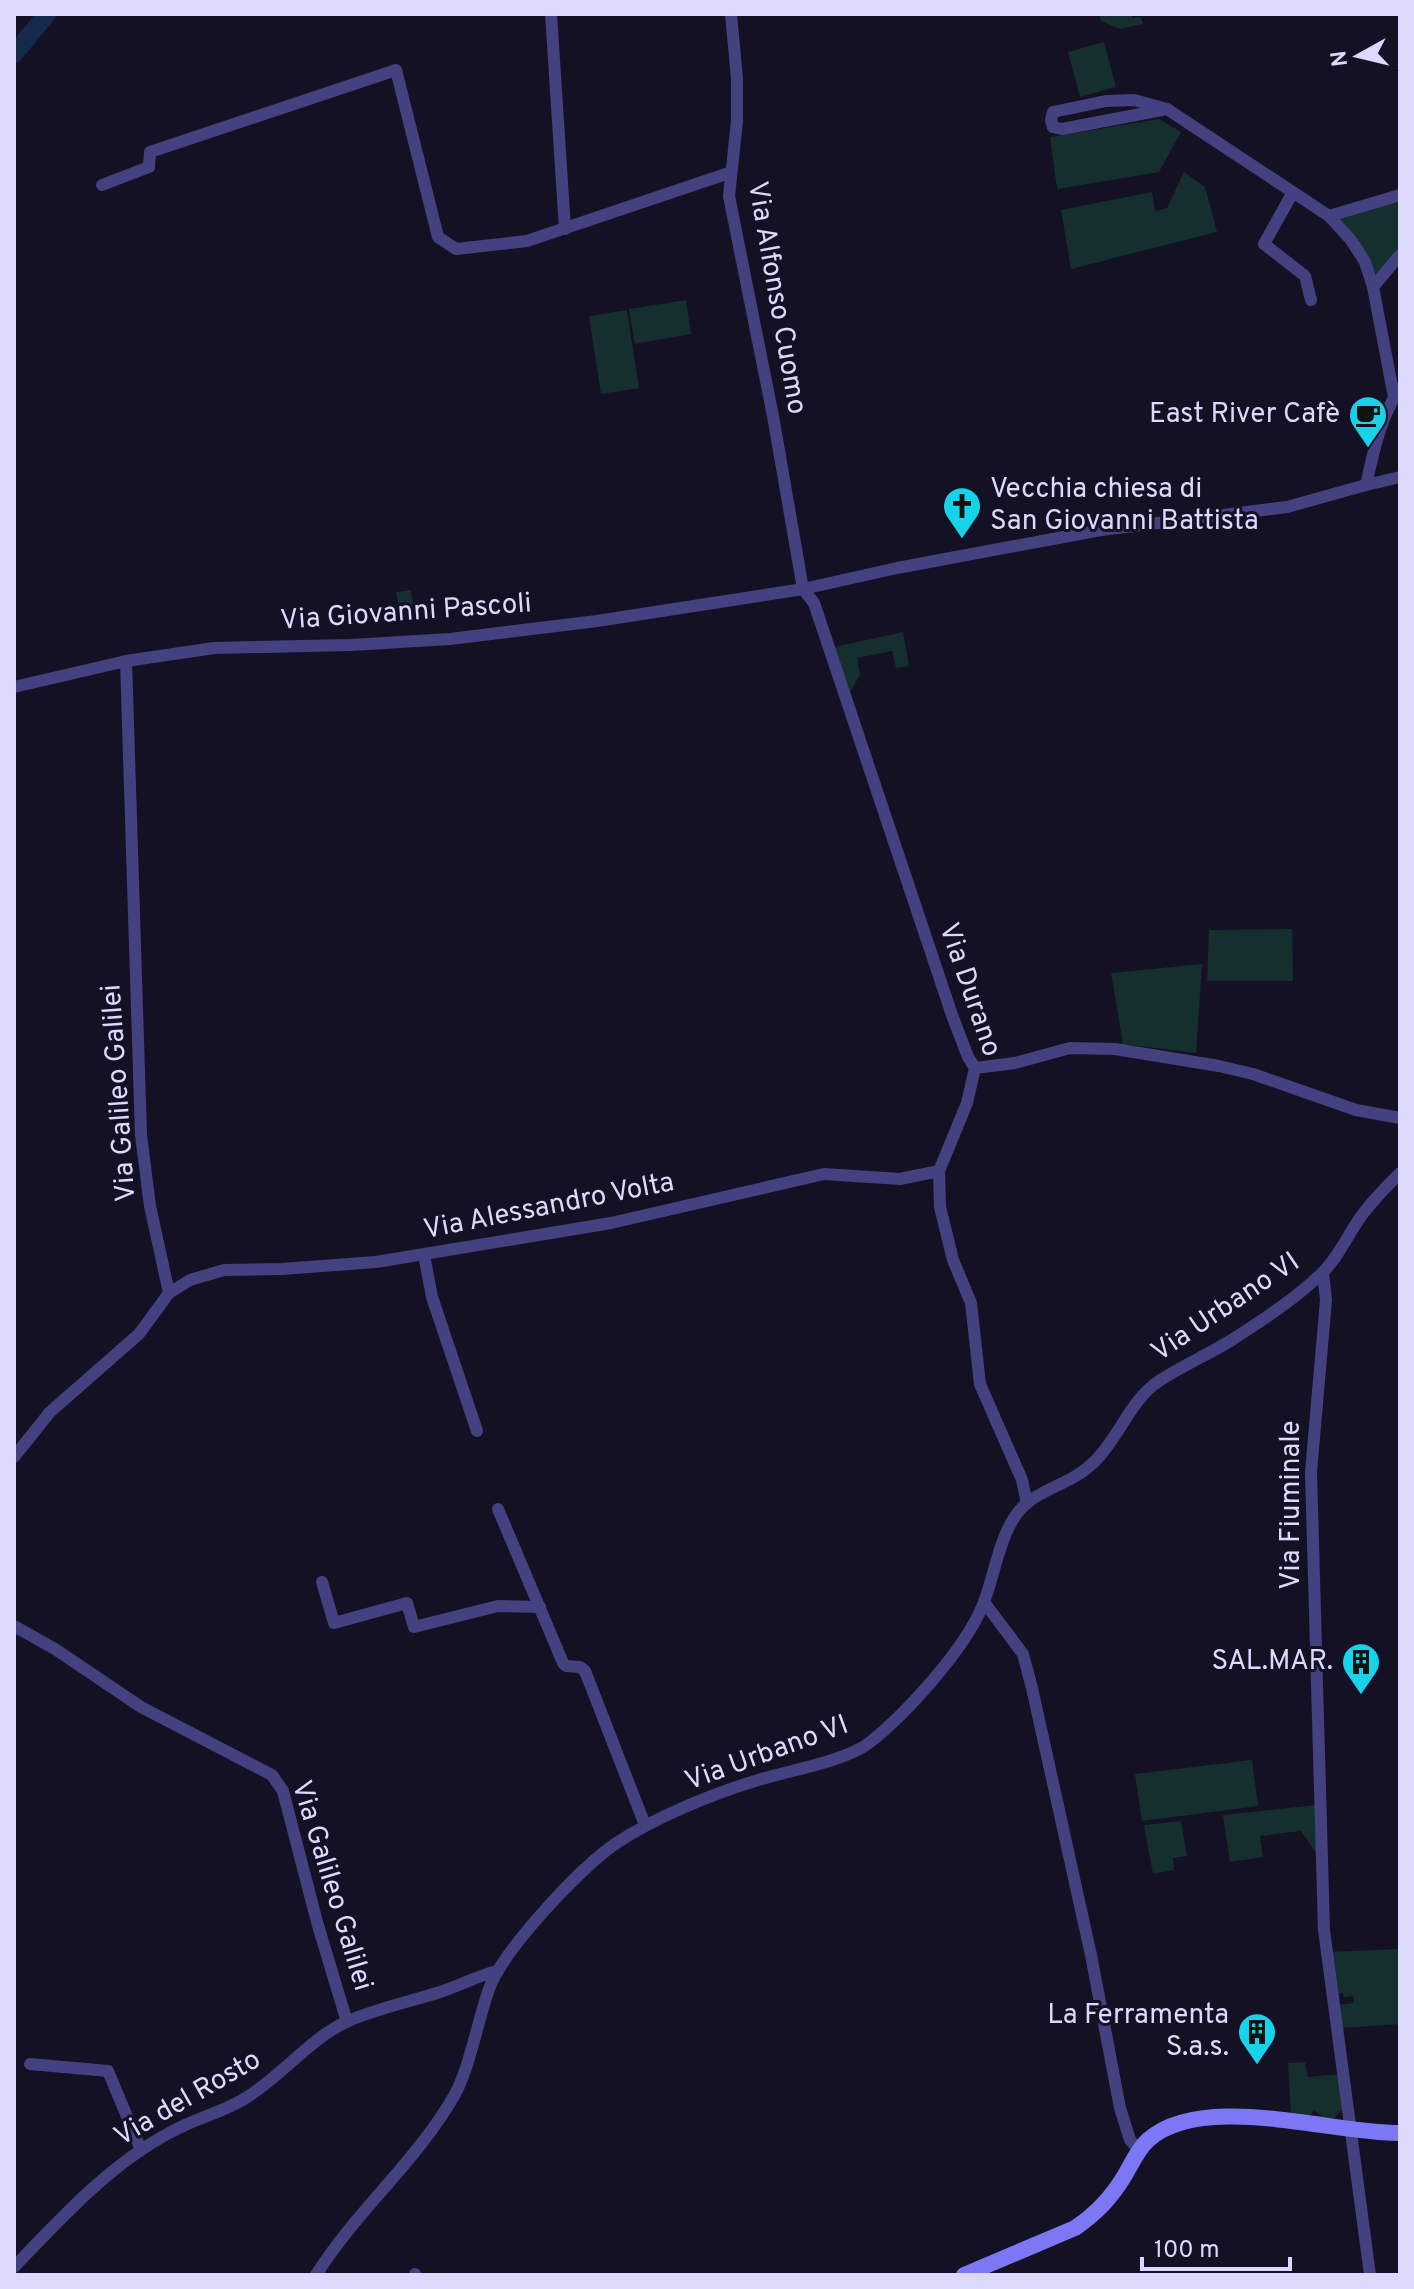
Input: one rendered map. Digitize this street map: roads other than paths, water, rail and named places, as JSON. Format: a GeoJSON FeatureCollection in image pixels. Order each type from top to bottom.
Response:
{"type":"FeatureCollection","features":[{"type":"Feature","properties":{"kind":"street"},"geometry":{"type":"LineString","coordinates":[[551,14],[565,229]]}},
{"type":"Feature","properties":{"kind":"street","name":"Via Alfonso Cuomo"},"geometry":{"type":"LineString","coordinates":[[731,14],[737,121],[729,173],[729,196],[773,416],[803,589]]}},
{"type":"Feature","properties":{"kind":"street"},"geometry":{"type":"LineString","coordinates":[[102,185],[149,167],[150,152],[396,70],[438,237],[456,249],[527,241],[729,173]]}},
{"type":"Feature","properties":{"kind":"street"},"geometry":{"type":"LineString","coordinates":[[1167,109],[1062,129],[1053,127],[1051,120],[1053,112],[1106,101],[1134,100],[1167,109],[1329,216],[1351,240],[1365,262],[1373,287],[1397,392],[1379,427],[1366,485]]}},
{"type":"Feature","properties":{"kind":"street"},"geometry":{"type":"LineString","coordinates":[[1292,194],[1264,244],[1305,276],[1311,300]]}},
{"type":"Feature","properties":{"kind":"street"},"geometry":{"type":"LineString","coordinates":[[1329,216],[1400,195]]}},
{"type":"Feature","properties":{"kind":"street"},"geometry":{"type":"LineString","coordinates":[[1373,287],[1400,255]]}},
{"type":"Feature","properties":{"kind":"street","name":"Via Giovanni Pascoli"},"geometry":{"type":"LineString","coordinates":[[14,687],[126,661],[214,648],[450,639],[597,621],[803,589],[1101,530],[1287,507],[1400,477]]}},
{"type":"Feature","properties":{"kind":"street","name":"Via Durano"},"geometry":{"type":"LineString","coordinates":[[803,589],[814,603],[952,1015],[975,1068],[967,1103],[939,1171],[944,1226],[953,1260],[971,1303],[980,1384],[1022,1480],[1027,1503]]}},
{"type":"Feature","properties":{"kind":"street","name":"Via Galileo Galilei"},"geometry":{"type":"LineString","coordinates":[[126,661],[141,1135],[150,1206],[169,1293]]}},
{"type":"Feature","properties":{"kind":"street"},"geometry":{"type":"LineString","coordinates":[[975,1068],[1015,1063],[1070,1048],[1115,1049],[1230,1068],[1356,1110],[1400,1118]]}},
{"type":"Feature","properties":{"kind":"street","name":"Via Alessandro Volta"},"geometry":{"type":"LineString","coordinates":[[169,1293],[190,1280],[224,1270],[360,1264],[424,1255],[611,1223],[824,1174],[900,1179],[939,1171]]}},
{"type":"Feature","properties":{"kind":"street","name":"Via Urbano VI"},"geometry":{"type":"LineString","coordinates":[[316,2275],[335,2244],[407,2162],[455,2094],[497,1971],[510,1952],[585,1869],[612,1846],[645,1825],[737,1787],[822,1762],[870,1743],[916,1698],[970,1631],[984,1602],[1008,1531],[1027,1503],[1077,1477],[1092,1465],[1109,1447],[1137,1404],[1159,1381],[1230,1341],[1323,1273],[1363,1213],[1400,1173]]}},
{"type":"Feature","properties":{"kind":"street"},"geometry":{"type":"LineString","coordinates":[[424,1255],[432,1297],[477,1431]]}},
{"type":"Feature","properties":{"kind":"street","name":"Via Fiuminale"},"geometry":{"type":"LineString","coordinates":[[1323,1273],[1326,1300],[1311,1472],[1324,1930],[1350,2128]]}},
{"type":"Feature","properties":{"kind":"street"},"geometry":{"type":"LineString","coordinates":[[14,1457],[50,1412],[139,1334],[169,1293]]}},
{"type":"Feature","properties":{"kind":"street"},"geometry":{"type":"LineString","coordinates":[[498,1509],[563,1663],[585,1671],[645,1825]]}},
{"type":"Feature","properties":{"kind":"street"},"geometry":{"type":"LineString","coordinates":[[322,1582],[334,1623],[407,1603],[414,1627],[498,1606],[540,1607]]}},
{"type":"Feature","properties":{"kind":"street"},"geometry":{"type":"LineString","coordinates":[[984,1602],[1023,1654],[1041,1721],[1120,2108],[1130,2140],[1139,2150]]}},
{"type":"Feature","properties":{"kind":"street","name":"Via Galileo Galilei"},"geometry":{"type":"LineString","coordinates":[[14,1626],[55,1649],[141,1707],[272,1775],[283,1791],[347,2022]]}},
{"type":"Feature","properties":{"kind":"street","name":"Via del Rosto"},"geometry":{"type":"LineString","coordinates":[[14,2267],[53,2226],[113,2171],[141,2150],[170,2132],[251,2095],[328,2033],[347,2022],[497,1971]]}},
{"type":"Feature","properties":{"kind":"street"},"geometry":{"type":"LineString","coordinates":[[30,2064],[108,2071],[141,2150]]}},
{"type":"Feature","properties":{"kind":"street"},"geometry":{"type":"LineString","coordinates":[[964,2275],[1088,2220],[1118,2187],[1139,2150],[1156,2134],[1170,2127],[1211,2118],[1276,2119],[1400,2133]]}},
{"type":"Feature","properties":{"kind":"street"},"geometry":{"type":"LineString","coordinates":[[1350,2128],[1370,2275]]}},
{"type":"Feature","properties":{"kind":"waterway"},"geometry":{"type":"LineString","coordinates":[[14,54],[47,14]]}},
{"type":"Feature","properties":{"kind":"place","name":"East River Cafè"},"geometry":{"type":"Point","coordinates":[1368,449]}},
{"type":"Feature","properties":{"kind":"place","name":"Vecchia chiesa di San Giovanni Battista"},"geometry":{"type":"Point","coordinates":[962,540]}},
{"type":"Feature","properties":{"kind":"place","name":"SAL.MAR."},"geometry":{"type":"Point","coordinates":[1361,1696]}},
{"type":"Feature","properties":{"kind":"place","name":"La Ferramenta S.a.s."},"geometry":{"type":"Point","coordinates":[1257,2066]}}]}
